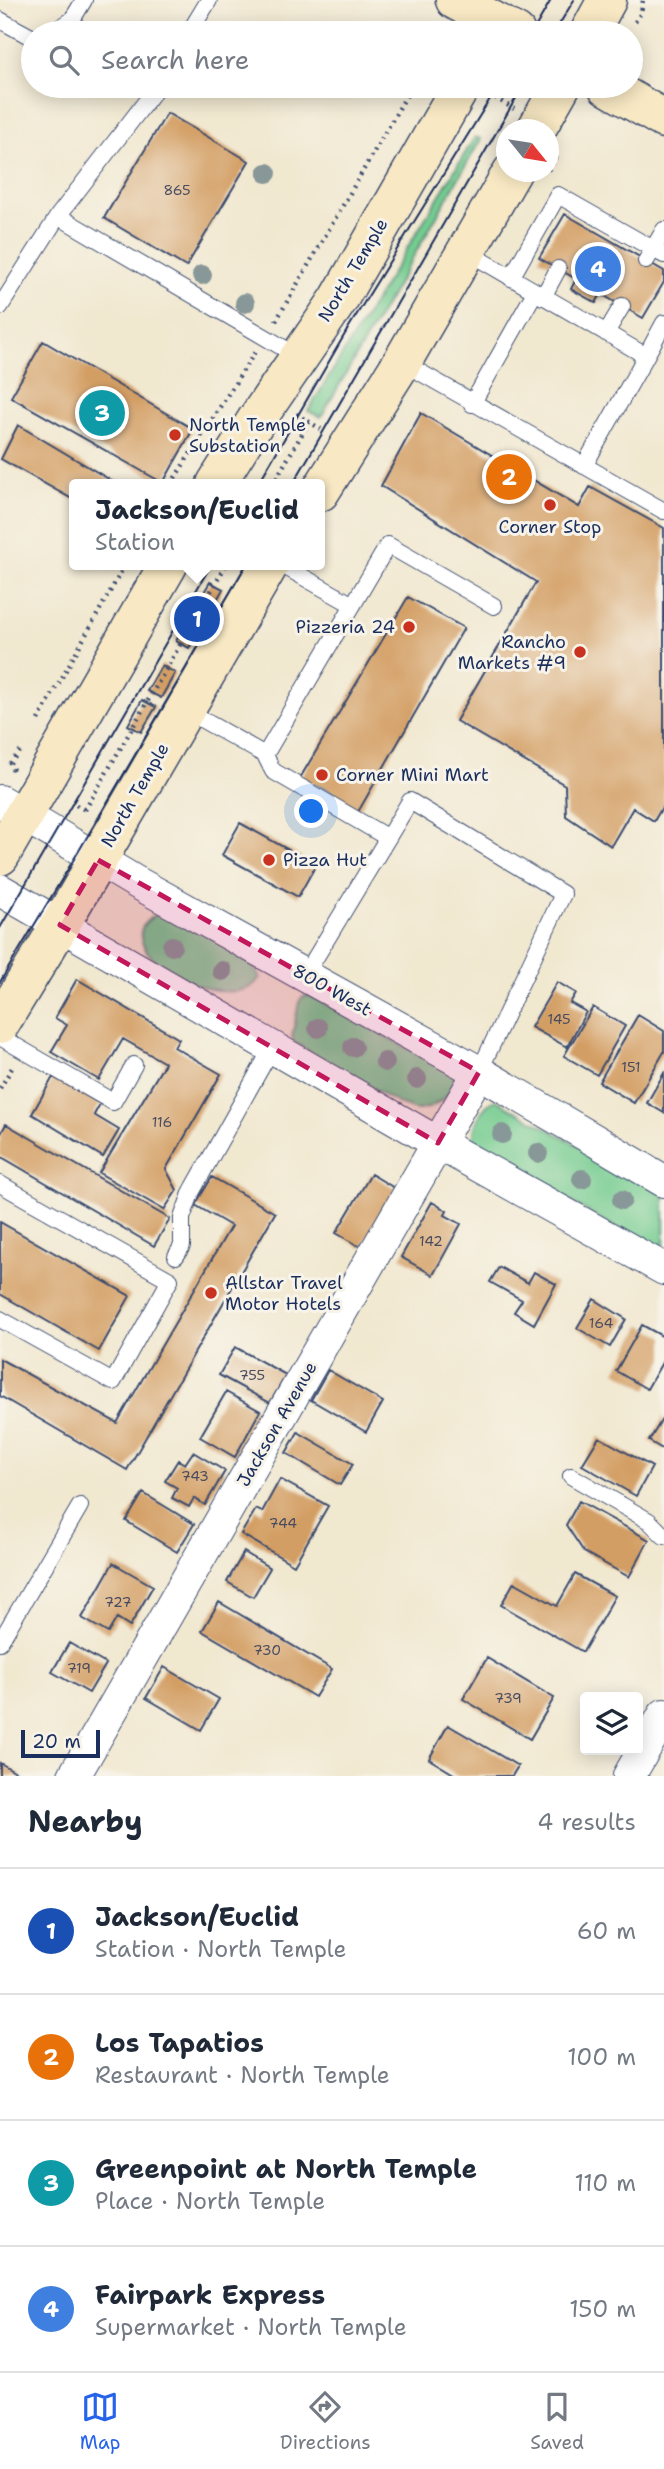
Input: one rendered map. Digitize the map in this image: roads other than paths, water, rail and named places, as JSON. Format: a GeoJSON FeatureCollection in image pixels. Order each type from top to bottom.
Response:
{"type":"FeatureCollection","features":[{"type":"Feature","properties":{"kind":"main road"},"geometry":{"type":"LineString","coordinates":[[455,0],[501,21]]}},
{"type":"Feature","properties":{"kind":"main road"},"geometry":{"type":"LineString","coordinates":[[605,21],[622,8]]}},
{"type":"Feature","properties":{"kind":"main road","name":"North Temple"},"geometry":{"type":"LineString","coordinates":[[219,479],[339,299],[454,98]]}},
{"type":"Feature","properties":{"kind":"main road"},"geometry":{"type":"LineString","coordinates":[[542,119],[554,98]]}},
{"type":"Feature","properties":{"kind":"main road"},"geometry":{"type":"LineString","coordinates":[[628,98],[664,119]]}},
{"type":"Feature","properties":{"kind":"main road"},"geometry":{"type":"LineString","coordinates":[[325,484],[402,362],[506,182]]}},
{"type":"Feature","properties":{"kind":"main road"},"geometry":{"type":"LineString","coordinates":[[0,856],[12,808],[165,570]]}},
{"type":"Feature","properties":{"kind":"main road","name":"North Temple"},"geometry":{"type":"LineString","coordinates":[[0,1024],[266,570]]}},
{"type":"Feature","properties":{"kind":"street","name":"800 West"},"geometry":{"type":"LineString","coordinates":[[12,808],[98,860],[479,1072],[664,1181]]}},
{"type":"Feature","properties":{"kind":"street"},"geometry":{"type":"LineString","coordinates":[[0,890],[438,1143],[664,1269]]}},
{"type":"Feature","properties":{"kind":"street","name":"Jackson Avenue"},"geometry":{"type":"LineString","coordinates":[[75,1776],[479,1072]]}},
{"type":"Feature","properties":{"kind":"street"},"geometry":{"type":"LineString","coordinates":[[629,1776],[664,1715]]}},
{"type":"Feature","properties":{"kind":"lane"},"geometry":{"type":"LineString","coordinates":[[70,21],[84,0]]}},
{"type":"Feature","properties":{"kind":"lane"},"geometry":{"type":"LineString","coordinates":[[196,21],[209,0]]}},
{"type":"Feature","properties":{"kind":"lane"},"geometry":{"type":"LineString","coordinates":[[0,20],[21,31]]}},
{"type":"Feature","properties":{"kind":"lane"},"geometry":{"type":"LineString","coordinates":[[0,307],[58,216],[149,98]]}},
{"type":"Feature","properties":{"kind":"lane"},"geometry":{"type":"LineString","coordinates":[[511,278],[558,195],[586,218],[655,255],[664,230]]}},
{"type":"Feature","properties":{"kind":"lane"},"geometry":{"type":"LineString","coordinates":[[58,216],[299,357]]}},
{"type":"Feature","properties":{"kind":"lane"},"geometry":{"type":"LineString","coordinates":[[466,251],[646,356]]}},
{"type":"Feature","properties":{"kind":"lane"},"geometry":{"type":"LineString","coordinates":[[472,404],[539,294],[558,269]]}},
{"type":"Feature","properties":{"kind":"lane"},"geometry":{"type":"LineString","coordinates":[[606,333],[622,306]]}},
{"type":"Feature","properties":{"kind":"lane"},"geometry":{"type":"LineString","coordinates":[[584,466],[664,323]]}},
{"type":"Feature","properties":{"kind":"lane"},"geometry":{"type":"LineString","coordinates":[[402,362],[664,511]]}},
{"type":"Feature","properties":{"kind":"lane"},"geometry":{"type":"LineString","coordinates":[[265,755],[388,545],[494,606]]}},
{"type":"Feature","properties":{"kind":"lane"},"geometry":{"type":"LineString","coordinates":[[291,570],[353,605]]}},
{"type":"Feature","properties":{"kind":"lane"},"geometry":{"type":"LineString","coordinates":[[185,710],[265,755],[273,771],[388,838]]}},
{"type":"Feature","properties":{"kind":"lane"},"geometry":{"type":"LineString","coordinates":[[305,975],[410,801],[563,894],[479,1072]]}},
{"type":"Feature","properties":{"kind":"lane"},"geometry":{"type":"LineString","coordinates":[[0,1037],[113,1102],[134,1065]]}},
{"type":"Feature","properties":{"kind":"lane"},"geometry":{"type":"LineString","coordinates":[[176,1256],[182,1246],[182,1218],[192,1191],[272,1048]]}},
{"type":"Feature","properties":{"kind":"lane"},"geometry":{"type":"LineString","coordinates":[[0,1184],[170,1280],[113,1382],[0,1319]]}},
{"type":"Feature","properties":{"kind":"lane"},"geometry":{"type":"LineString","coordinates":[[571,1476],[649,1521],[664,1536]]}},
{"type":"Feature","properties":{"kind":"lane"},"geometry":{"type":"LineString","coordinates":[[0,1642],[80,1506]]}},
{"type":"Feature","properties":{"kind":"tram line"},"geometry":{"type":"LineString","coordinates":[[539,21],[551,0]]}},
{"type":"Feature","properties":{"kind":"tram line"},"geometry":{"type":"LineString","coordinates":[[561,21],[574,0]]}},
{"type":"Feature","properties":{"kind":"tram line"},"geometry":{"type":"LineString","coordinates":[[261,479],[349,327],[491,98]]}},
{"type":"Feature","properties":{"kind":"tram line"},"geometry":{"type":"LineString","coordinates":[[296,479],[516,98]]}},
{"type":"Feature","properties":{"kind":"tram line"},"geometry":{"type":"LineString","coordinates":[[0,928],[208,570]]}},
{"type":"Feature","properties":{"kind":"tram line"},"geometry":{"type":"LineString","coordinates":[[0,982],[243,570]]}},
{"type":"Feature","properties":{"kind":"place","name":"Fairpark Express"},"geometry":{"type":"Point","coordinates":[598,269]}},
{"type":"Feature","properties":{"kind":"place","name":"Greenpoint at North Temple"},"geometry":{"type":"Point","coordinates":[102,413]}},
{"type":"Feature","properties":{"kind":"place","name":"North Temple Substation"},"geometry":{"type":"Point","coordinates":[175,435]}},
{"type":"Feature","properties":{"kind":"place","name":"Los Tapatios"},"geometry":{"type":"Point","coordinates":[509,477]}},
{"type":"Feature","properties":{"kind":"place","name":"Corner Stop"},"geometry":{"type":"Point","coordinates":[550,505]}},
{"type":"Feature","properties":{"kind":"place","name":"Jackson/Euclid"},"geometry":{"type":"Point","coordinates":[197,619]}},
{"type":"Feature","properties":{"kind":"place","name":"Pizzeria 24"},"geometry":{"type":"Point","coordinates":[409,627]}},
{"type":"Feature","properties":{"kind":"place","name":"Rancho Markets #9"},"geometry":{"type":"Point","coordinates":[580,652]}},
{"type":"Feature","properties":{"kind":"place","name":"Corner Mini Mart"},"geometry":{"type":"Point","coordinates":[322,775]}},
{"type":"Feature","properties":{"kind":"place","name":"Pizza Hut"},"geometry":{"type":"Point","coordinates":[269,860]}},
{"type":"Feature","properties":{"kind":"place","name":"Allstar Travel Motor Hotels"},"geometry":{"type":"Point","coordinates":[211,1293]}}]}
